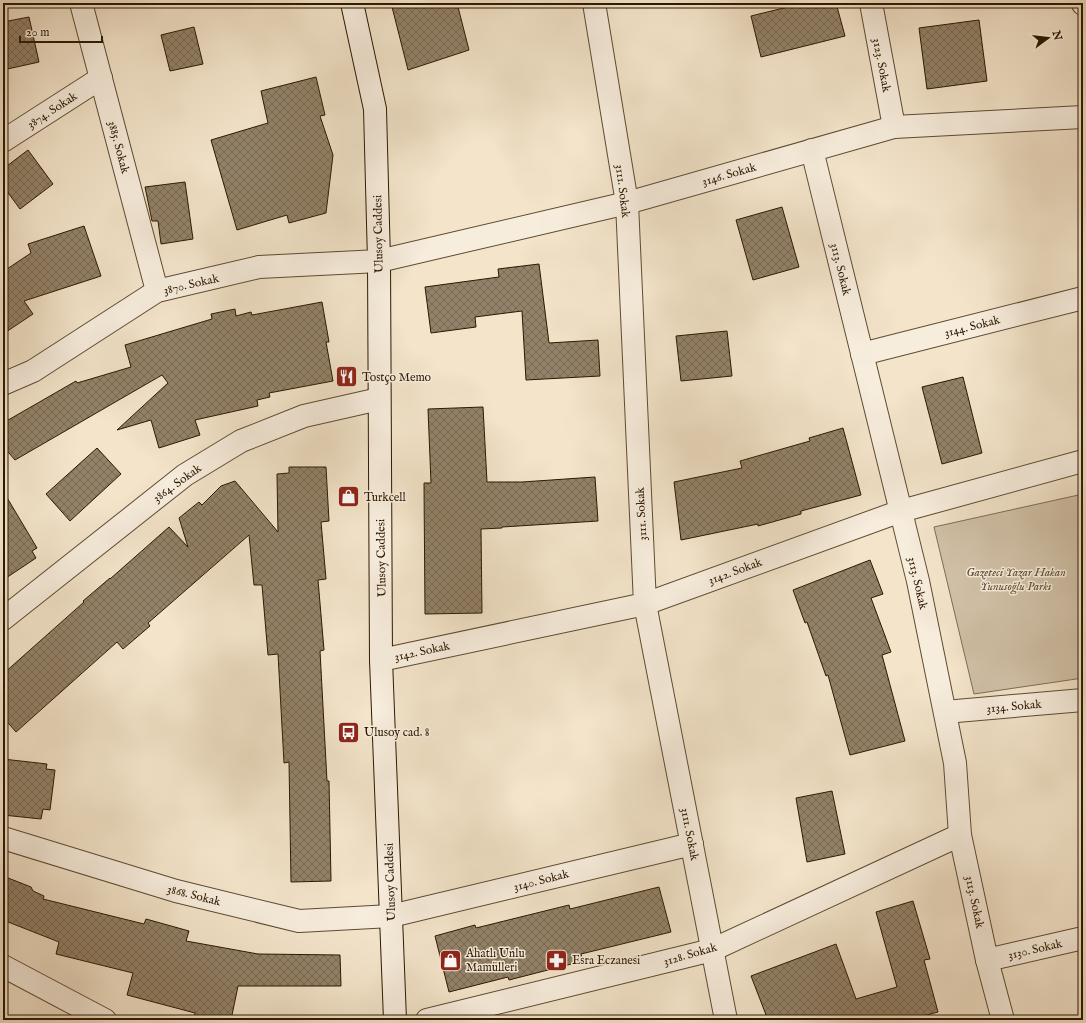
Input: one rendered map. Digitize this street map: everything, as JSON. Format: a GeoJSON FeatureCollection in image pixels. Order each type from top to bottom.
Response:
{"type":"FeatureCollection","features":[{"type":"Feature","properties":{"kind":"street","name":"3885. Sokak"},"geometry":{"type":"LineString","coordinates":[[81,3],[157,291]]}},
{"type":"Feature","properties":{"kind":"street","name":"Ulusoy Caddesi"},"geometry":{"type":"LineString","coordinates":[[352,3],[375,109],[379,261],[381,660],[395,1020]]}},
{"type":"Feature","properties":{"kind":"street","name":"3111. Sokak"},"geometry":{"type":"LineString","coordinates":[[594,3],[627,203],[645,604],[726,1020]]}},
{"type":"Feature","properties":{"kind":"street","name":"3123. Sokak"},"geometry":{"type":"LineString","coordinates":[[871,3],[894,127]]}},
{"type":"Feature","properties":{"kind":"street","name":"3874. Sokak"},"geometry":{"type":"LineString","coordinates":[[3,141],[101,78]]}},
{"type":"Feature","properties":{"kind":"street","name":"3146. Sokak"},"geometry":{"type":"LineString","coordinates":[[379,261],[627,203],[894,127],[1083,117]]}},
{"type":"Feature","properties":{"kind":"street","name":"3113. Sokak"},"geometry":{"type":"LineString","coordinates":[[812,150],[918,581],[955,763],[960,835],[987,960],[1003,1020]]}},
{"type":"Feature","properties":{"kind":"street","name":"3870. Sokak"},"geometry":{"type":"LineString","coordinates":[[3,384],[33,371],[157,291],[259,267],[379,261]]}},
{"type":"Feature","properties":{"kind":"street","name":"3144. Sokak"},"geometry":{"type":"LineString","coordinates":[[862,354],[1083,298]]}},
{"type":"Feature","properties":{"kind":"street","name":"3864. Sokak"},"geometry":{"type":"LineString","coordinates":[[3,619],[185,475],[241,441],[304,416],[379,399]]}},
{"type":"Feature","properties":{"kind":"street","name":"3142. Sokak"},"geometry":{"type":"LineString","coordinates":[[381,660],[645,604],[901,511],[1083,461]]}},
{"type":"Feature","properties":{"kind":"street","name":"3134. Sokak"},"geometry":{"type":"LineString","coordinates":[[945,712],[1083,700]]}},
{"type":"Feature","properties":{"kind":"street","name":"3128. Sokak"},"geometry":{"type":"LineString","coordinates":[[427,1020],[712,950],[960,835]]}},
{"type":"Feature","properties":{"kind":"street","name":"3868. Sokak"},"geometry":{"type":"LineString","coordinates":[[3,838],[176,891],[299,921],[391,916]]}},
{"type":"Feature","properties":{"kind":"street","name":"3140. Sokak"},"geometry":{"type":"LineString","coordinates":[[391,916],[692,844]]}},
{"type":"Feature","properties":{"kind":"street","name":"3130. Sokak"},"geometry":{"type":"LineString","coordinates":[[987,960],[1083,938]]}},
{"type":"Feature","properties":{"kind":"street"},"geometry":{"type":"LineString","coordinates":[[3,966],[105,1020]]}},
{"type":"Feature","properties":{"kind":"green space","name":"Gazeteci Yazar Hakan Yunusoğlu Parkı"},"geometry":{"type":"Polygon","coordinates":[[[1083,494],[1083,678],[974,694],[934,527],[1083,494]]]}},
{"type":"Feature","properties":{"kind":"building"},"geometry":{"type":"Polygon","coordinates":[[[391,3],[457,3],[469,50],[408,70],[391,3]]]}},
{"type":"Feature","properties":{"kind":"building"},"geometry":{"type":"Polygon","coordinates":[[[804,3],[836,3],[845,36],[761,57],[751,16],[804,3]]]}},
{"type":"Feature","properties":{"kind":"building"},"geometry":{"type":"Polygon","coordinates":[[[29,17],[39,62],[3,70],[3,22],[29,17]]]}},
{"type":"Feature","properties":{"kind":"building"},"geometry":{"type":"Polygon","coordinates":[[[979,20],[987,81],[927,89],[919,28],[979,20]]]}},
{"type":"Feature","properties":{"kind":"building"},"geometry":{"type":"Polygon","coordinates":[[[194,27],[203,64],[170,71],[161,35],[194,27]]]}},
{"type":"Feature","properties":{"kind":"building"},"geometry":{"type":"Polygon","coordinates":[[[316,77],[325,115],[320,116],[333,155],[326,213],[289,223],[287,215],[237,230],[211,140],[268,123],[261,91],[316,77]]]}},
{"type":"Feature","properties":{"kind":"building"},"geometry":{"type":"Polygon","coordinates":[[[28,150],[53,184],[20,209],[3,186],[3,169],[28,150]]]}},
{"type":"Feature","properties":{"kind":"building"},"geometry":{"type":"Polygon","coordinates":[[[185,182],[193,239],[161,244],[158,221],[152,221],[145,187],[185,182]]]}},
{"type":"Feature","properties":{"kind":"building"},"geometry":{"type":"Polygon","coordinates":[[[782,207],[799,267],[753,280],[736,220],[782,207]]]}},
{"type":"Feature","properties":{"kind":"building"},"geometry":{"type":"Polygon","coordinates":[[[84,226],[101,276],[24,301],[33,314],[3,334],[3,269],[4,271],[31,253],[28,244],[84,226]]]}},
{"type":"Feature","properties":{"kind":"building"},"geometry":{"type":"Polygon","coordinates":[[[539,264],[549,343],[598,340],[600,376],[526,380],[522,311],[475,317],[476,327],[431,333],[425,287],[499,277],[498,269],[539,264]]]}},
{"type":"Feature","properties":{"kind":"building"},"geometry":{"type":"Polygon","coordinates":[[[322,302],[329,342],[326,342],[333,381],[269,393],[270,397],[257,400],[258,406],[195,420],[200,435],[159,448],[151,420],[117,430],[168,383],[162,375],[15,460],[3,446],[3,423],[76,381],[77,383],[131,367],[125,345],[212,319],[211,314],[235,309],[236,316],[251,312],[252,315],[322,302]]]}},
{"type":"Feature","properties":{"kind":"building"},"geometry":{"type":"Polygon","coordinates":[[[727,331],[732,376],[681,381],[676,336],[727,331]]]}},
{"type":"Feature","properties":{"kind":"building"},"geometry":{"type":"Polygon","coordinates":[[[963,377],[982,453],[942,464],[922,387],[963,377]]]}},
{"type":"Feature","properties":{"kind":"building"},"geometry":{"type":"Polygon","coordinates":[[[483,407],[487,482],[522,482],[595,477],[598,521],[481,529],[482,613],[425,614],[424,483],[431,483],[428,409],[483,407]]]}},
{"type":"Feature","properties":{"kind":"building"},"geometry":{"type":"Polygon","coordinates":[[[843,428],[861,495],[801,511],[801,514],[758,526],[758,524],[681,540],[674,482],[742,468],[740,461],[810,441],[809,438],[843,428]]]}},
{"type":"Feature","properties":{"kind":"building"},"geometry":{"type":"Polygon","coordinates":[[[97,448],[121,474],[70,521],[46,494],[97,448]]]}},
{"type":"Feature","properties":{"kind":"building"},"geometry":{"type":"Polygon","coordinates":[[[289,467],[326,467],[329,521],[321,522],[326,579],[318,580],[324,650],[320,651],[327,781],[329,781],[331,881],[291,882],[289,762],[284,763],[278,654],[268,655],[262,585],[254,585],[249,535],[148,623],[150,626],[123,649],[117,642],[16,732],[3,717],[3,674],[84,602],[83,601],[169,527],[188,547],[179,518],[199,502],[202,505],[221,486],[235,481],[278,532],[277,474],[289,473],[289,467]]]}},
{"type":"Feature","properties":{"kind":"building"},"geometry":{"type":"Polygon","coordinates":[[[3,491],[37,548],[32,551],[36,558],[3,580],[3,491]]]}},
{"type":"Feature","properties":{"kind":"building"},"geometry":{"type":"Polygon","coordinates":[[[870,560],[883,594],[871,598],[891,652],[882,655],[905,741],[850,755],[828,675],[826,676],[807,622],[805,623],[793,590],[870,560]]]}},
{"type":"Feature","properties":{"kind":"building"},"geometry":{"type":"Polygon","coordinates":[[[3,759],[47,764],[46,769],[55,770],[50,810],[43,809],[41,819],[3,815],[3,759]]]}},
{"type":"Feature","properties":{"kind":"building"},"geometry":{"type":"Polygon","coordinates":[[[832,791],[845,854],[807,862],[796,798],[832,791]]]}},
{"type":"Feature","properties":{"kind":"building"},"geometry":{"type":"Polygon","coordinates":[[[3,876],[31,887],[33,891],[44,896],[43,899],[144,924],[146,919],[189,931],[186,941],[258,954],[340,955],[341,986],[238,986],[231,1020],[194,1020],[195,1013],[127,995],[133,973],[56,954],[59,942],[3,920],[3,876]]]}},
{"type":"Feature","properties":{"kind":"building"},"geometry":{"type":"Polygon","coordinates":[[[659,887],[671,932],[581,954],[583,961],[509,980],[508,977],[449,992],[435,936],[475,925],[476,928],[569,905],[570,909],[659,887]]]}},
{"type":"Feature","properties":{"kind":"building"},"geometry":{"type":"Polygon","coordinates":[[[913,901],[930,959],[924,960],[938,1012],[908,1020],[768,1020],[751,976],[836,944],[856,999],[897,987],[876,912],[913,901]]]}},
{"type":"Feature","properties":{"kind":"place","name":"Tostço Memo"},"geometry":{"type":"Point","coordinates":[346,377]}},
{"type":"Feature","properties":{"kind":"place","name":"Turkcell"},"geometry":{"type":"Point","coordinates":[348,497]}},
{"type":"Feature","properties":{"kind":"place","name":"Ulusoy cad. 8"},"geometry":{"type":"Point","coordinates":[348,732]}},
{"type":"Feature","properties":{"kind":"place","name":"Ahatlı Unlu Mamülleri"},"geometry":{"type":"Point","coordinates":[450,960]}},
{"type":"Feature","properties":{"kind":"place","name":"Esra Eczanesi"},"geometry":{"type":"Point","coordinates":[557,960]}}]}
